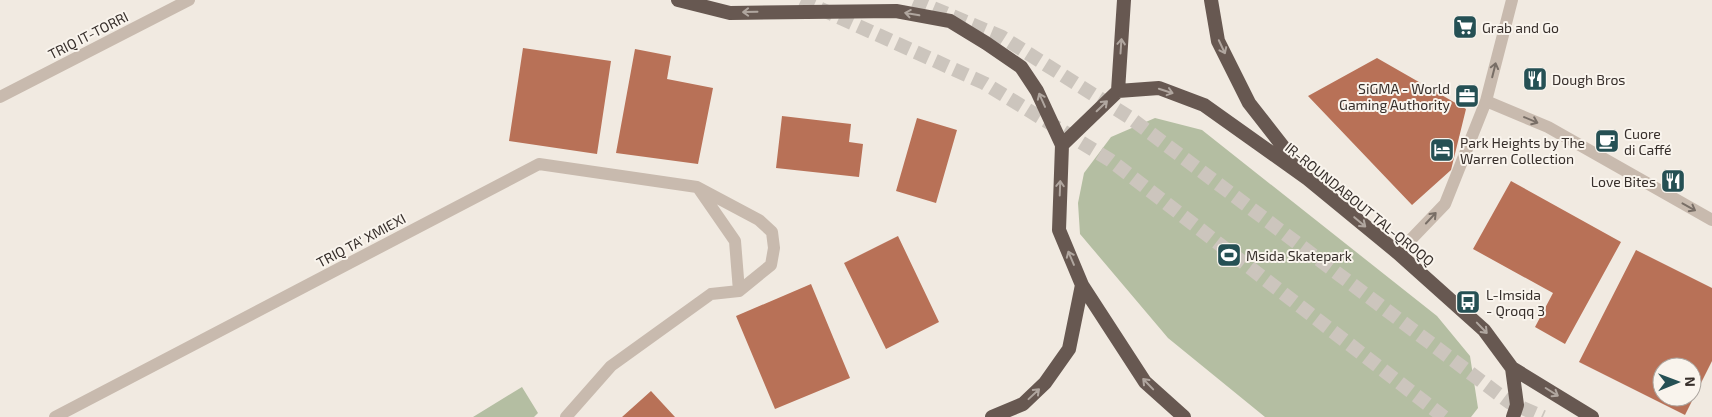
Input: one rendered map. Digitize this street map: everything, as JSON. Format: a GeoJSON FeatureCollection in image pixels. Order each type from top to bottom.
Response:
{"type":"FeatureCollection","features":[{"type":"Feature","properties":{"kind":"highway"},"geometry":{"type":"LineString","coordinates":[[678,0],[730,13],[896,11],[950,21],[1021,67],[1038,91],[1062,145],[1059,230],[1082,285],[1145,382],[1184,417]]}},
{"type":"Feature","properties":{"kind":"highway"},"geometry":{"type":"LineString","coordinates":[[1062,145],[1118,91],[1124,0]]}},
{"type":"Feature","properties":{"kind":"highway"},"geometry":{"type":"LineString","coordinates":[[1211,0],[1218,41],[1249,103],[1308,180]]}},
{"type":"Feature","properties":{"kind":"highway","name":"IR-ROUNDABOUT TAL-QROQQ"},"geometry":{"type":"LineString","coordinates":[[1118,91],[1160,88],[1204,105],[1308,180],[1398,253],[1484,330],[1512,368],[1517,405],[1513,417]]}},
{"type":"Feature","properties":{"kind":"highway"},"geometry":{"type":"LineString","coordinates":[[992,417],[1023,404],[1045,383],[1068,349],[1082,285]]}},
{"type":"Feature","properties":{"kind":"highway"},"geometry":{"type":"LineString","coordinates":[[1512,368],[1592,417]]}},
{"type":"Feature","properties":{"kind":"street","name":"TRIQ IT-TORRI"},"geometry":{"type":"LineString","coordinates":[[0,98],[189,0]]}},
{"type":"Feature","properties":{"kind":"street"},"geometry":{"type":"LineString","coordinates":[[1398,253],[1445,204],[1486,102],[1512,0]]}},
{"type":"Feature","properties":{"kind":"street"},"geometry":{"type":"LineString","coordinates":[[1486,102],[1548,127],[1712,220]]}},
{"type":"Feature","properties":{"kind":"street","name":"TRIQ TA' XMIEXI"},"geometry":{"type":"LineString","coordinates":[[55,417],[539,164],[698,187],[759,220],[772,232],[774,248],[771,265],[739,292]]}},
{"type":"Feature","properties":{"kind":"street"},"geometry":{"type":"LineString","coordinates":[[566,417],[611,366],[619,360],[711,294],[739,292],[734,240],[698,187]]}},
{"type":"Feature","properties":{"kind":"green space","name":"Msida Skatepark"},"geometry":{"type":"Polygon","coordinates":[[[1155,118],[1202,130],[1437,316],[1470,356],[1478,408],[1471,417],[1265,417],[1168,338],[1080,234],[1078,203],[1084,173],[1111,137],[1155,118]]]}},
{"type":"Feature","properties":{"kind":"green space"},"geometry":{"type":"Polygon","coordinates":[[[522,387],[538,413],[534,417],[473,417],[522,387]]]}},
{"type":"Feature","properties":{"kind":"building"},"geometry":{"type":"Polygon","coordinates":[[[523,48],[611,61],[597,154],[509,141],[523,48]]]}},
{"type":"Feature","properties":{"kind":"building"},"geometry":{"type":"Polygon","coordinates":[[[635,49],[671,56],[667,79],[713,88],[698,164],[616,153],[635,49]]]}},
{"type":"Feature","properties":{"kind":"building","name":"Park Heights by The Warren Collection"},"geometry":{"type":"Polygon","coordinates":[[[1377,58],[1466,109],[1451,170],[1412,205],[1308,96],[1377,58]]]}},
{"type":"Feature","properties":{"kind":"building"},"geometry":{"type":"Polygon","coordinates":[[[782,116],[851,124],[849,142],[863,144],[859,177],[776,168],[782,116]]]}},
{"type":"Feature","properties":{"kind":"building"},"geometry":{"type":"Polygon","coordinates":[[[917,118],[957,130],[936,203],[896,191],[917,118]]]}},
{"type":"Feature","properties":{"kind":"building"},"geometry":{"type":"Polygon","coordinates":[[[1511,181],[1621,242],[1565,344],[1535,327],[1553,293],[1473,249],[1511,181]]]}},
{"type":"Feature","properties":{"kind":"building"},"geometry":{"type":"Polygon","coordinates":[[[898,236],[939,322],[886,349],[844,263],[898,236]]]}},
{"type":"Feature","properties":{"kind":"building"},"geometry":{"type":"Polygon","coordinates":[[[1636,250],[1712,288],[1712,361],[1702,381],[1702,357],[1652,357],[1652,398],[1579,362],[1636,250]]]}},
{"type":"Feature","properties":{"kind":"building"},"geometry":{"type":"Polygon","coordinates":[[[811,284],[850,378],[775,409],[736,316],[811,284]]]}},
{"type":"Feature","properties":{"kind":"building"},"geometry":{"type":"Polygon","coordinates":[[[651,391],[675,417],[622,417],[651,391]]]}},
{"type":"Feature","properties":{"kind":"building"},"geometry":{"type":"Polygon","coordinates":[[[1669,407],[1689,407],[1685,415],[1669,407]]]}},
{"type":"Feature","properties":{"kind":"tunnel"},"geometry":{"type":"LineString","coordinates":[[801,0],[984,83],[1110,160],[1444,417]]}},
{"type":"Feature","properties":{"kind":"tunnel"},"geometry":{"type":"LineString","coordinates":[[914,0],[1002,37],[1129,117],[1509,402],[1543,417]]}},
{"type":"Feature","properties":{"kind":"place","name":"Grab and Go"},"geometry":{"type":"Point","coordinates":[1465,27]}},
{"type":"Feature","properties":{"kind":"place","name":"Dough Bros"},"geometry":{"type":"Point","coordinates":[1535,79]}},
{"type":"Feature","properties":{"kind":"place","name":"SiGMA - World Gaming Authority"},"geometry":{"type":"Point","coordinates":[1467,96]}},
{"type":"Feature","properties":{"kind":"place","name":"Cuore di Caffé"},"geometry":{"type":"Point","coordinates":[1607,141]}},
{"type":"Feature","properties":{"kind":"place","name":"Park Heights by The Warren Collection"},"geometry":{"type":"Point","coordinates":[1442,150]}},
{"type":"Feature","properties":{"kind":"place","name":"Love Bites"},"geometry":{"type":"Point","coordinates":[1673,181]}},
{"type":"Feature","properties":{"kind":"place","name":"Msida Skatepark"},"geometry":{"type":"Point","coordinates":[1229,255]}},
{"type":"Feature","properties":{"kind":"place","name":"L-Imsida - Qroqq 3"},"geometry":{"type":"Point","coordinates":[1468,302]}}]}
